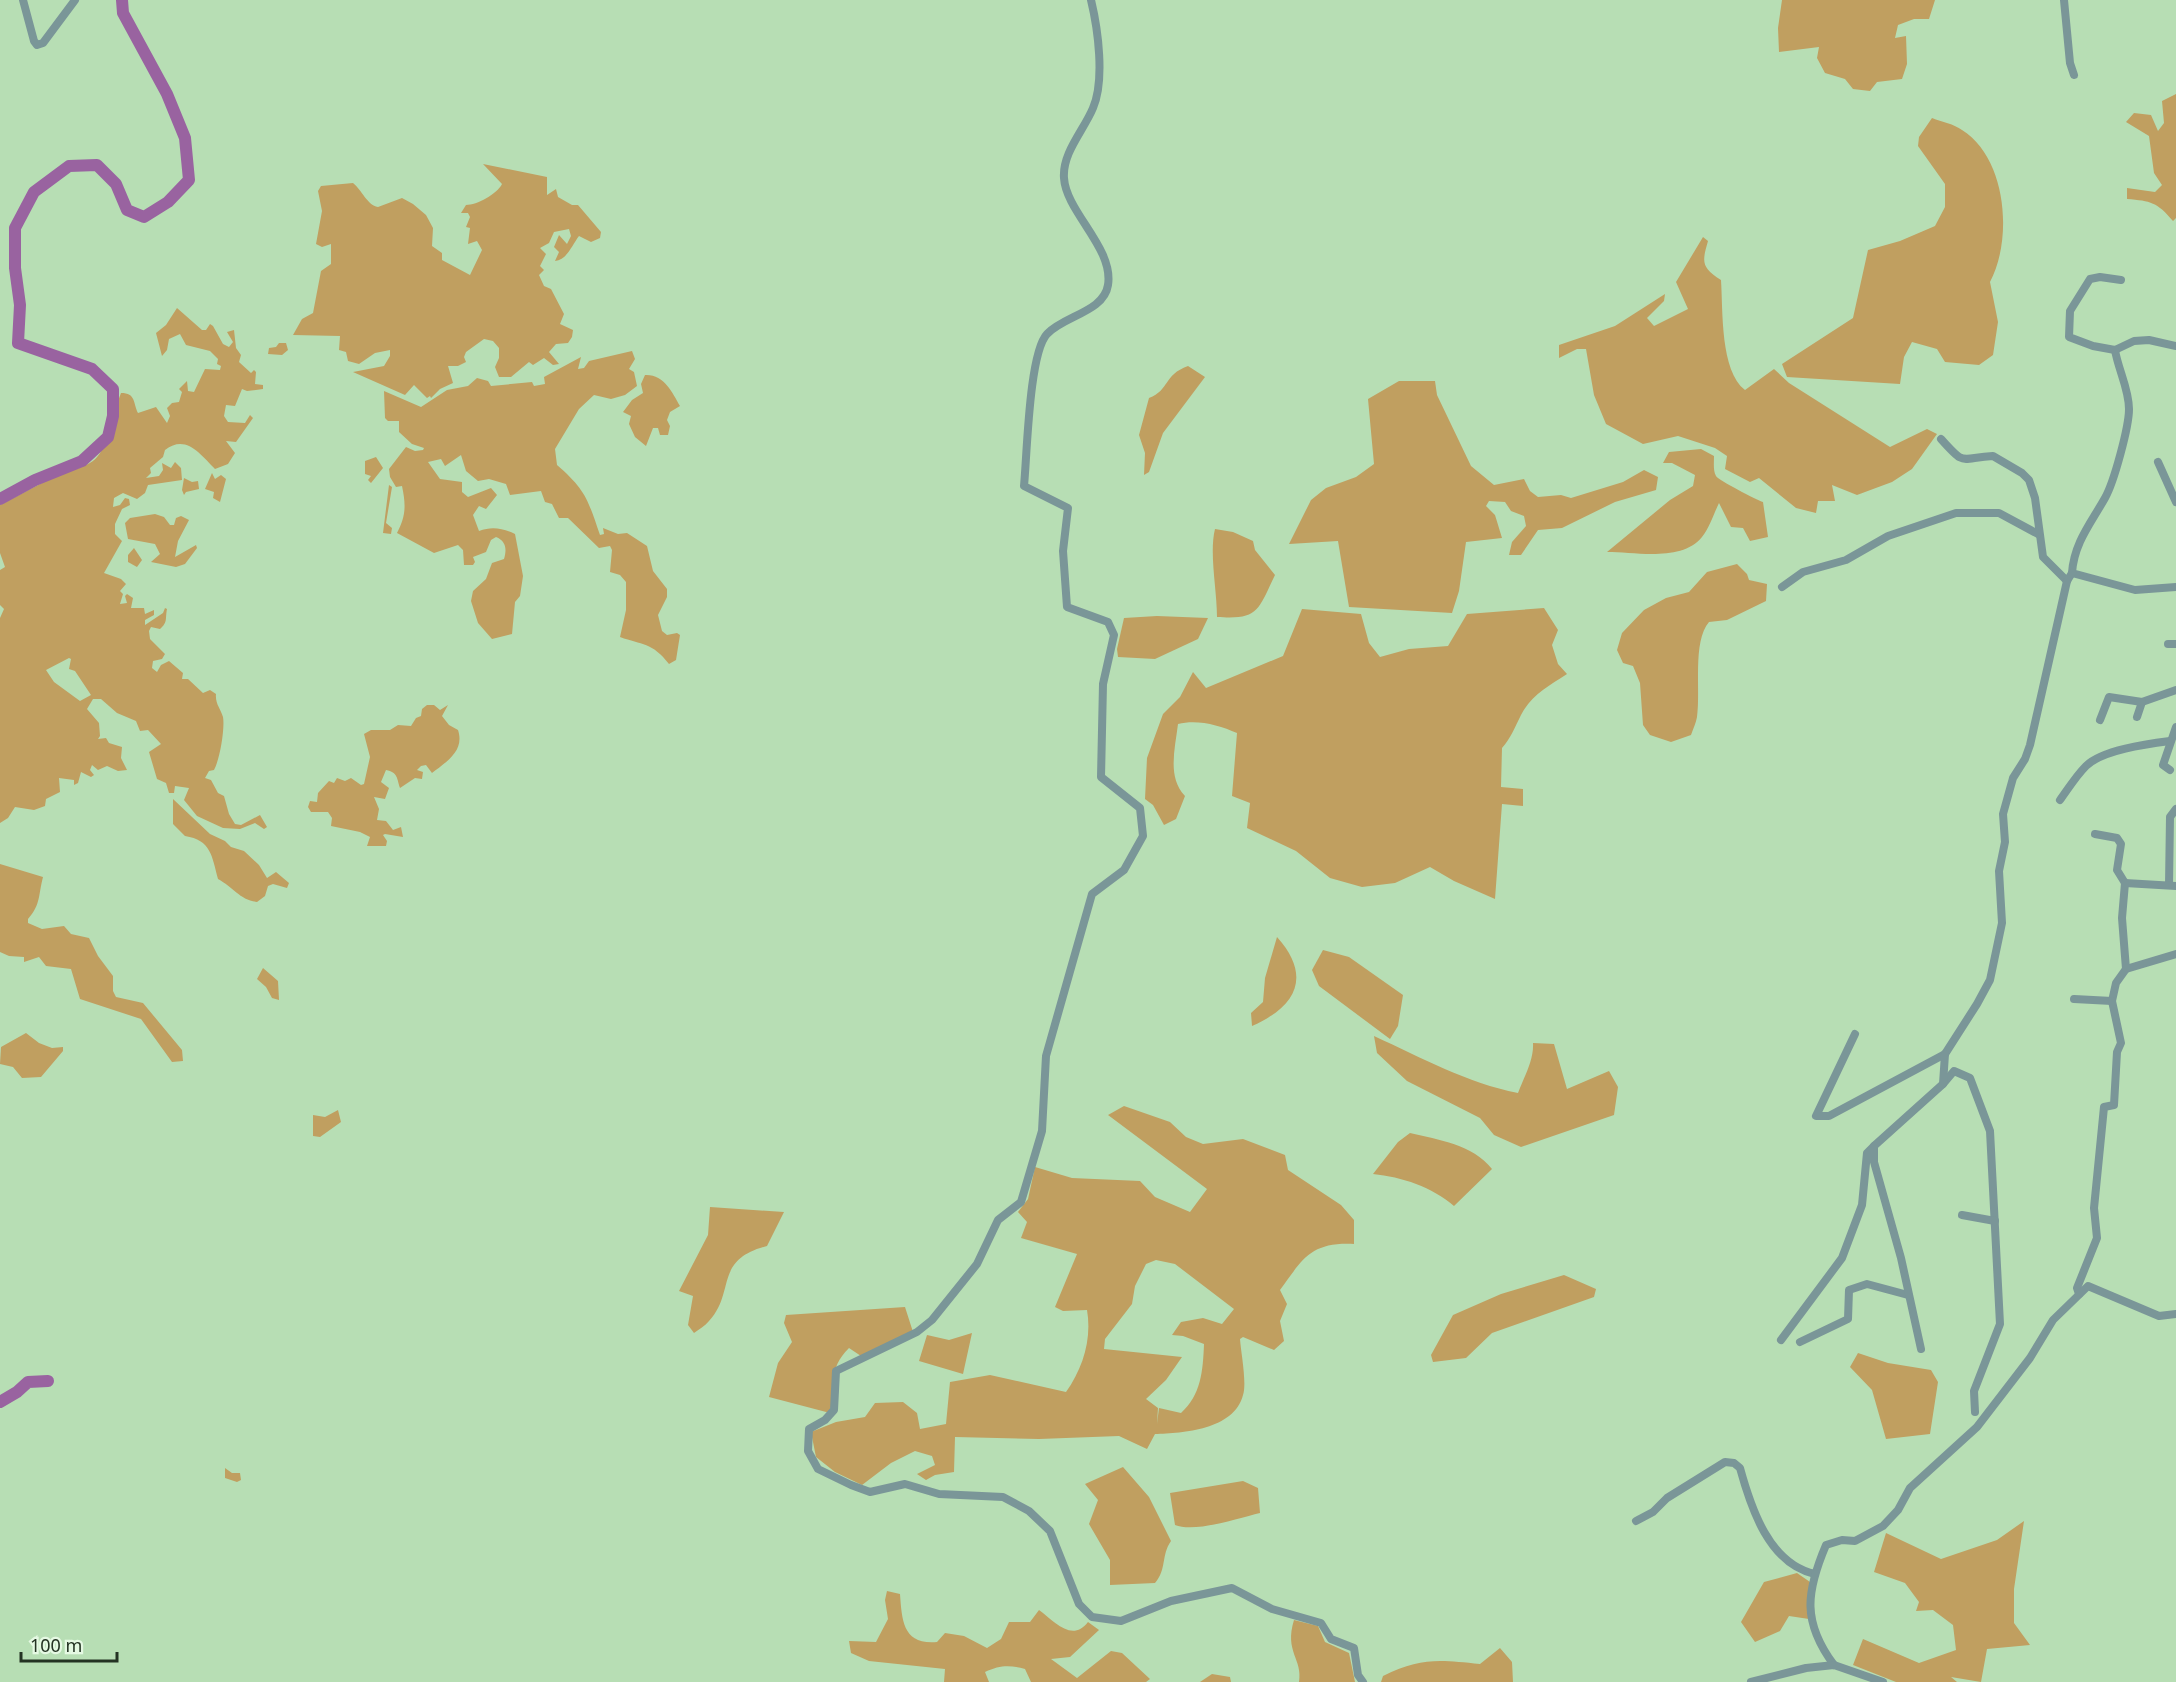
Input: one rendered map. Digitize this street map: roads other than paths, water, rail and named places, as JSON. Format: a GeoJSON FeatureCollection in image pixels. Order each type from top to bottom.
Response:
{"type":"FeatureCollection","features":[{"type":"Feature","properties":{"kind":"street"},"geometry":{"type":"LineString","coordinates":[[23,0],[34,41],[38,45],[43,43],[75,0]]}},
{"type":"Feature","properties":{"kind":"street"},"geometry":{"type":"LineString","coordinates":[[1091,0],[1100,83],[1094,106],[1064,164],[1064,180],[1108,266],[1108,286],[1103,299],[1047,334],[1036,356],[1024,486],[1068,508],[1063,551],[1067,607],[1108,622],[1114,635],[1103,684],[1101,777],[1140,808],[1143,836],[1124,870],[1092,894],[1046,1056],[1042,1131],[1021,1202],[998,1220],[977,1264],[932,1320],[917,1332],[837,1371],[834,1410],[825,1420],[809,1429],[808,1451],[818,1469],[870,1492],[905,1484],[939,1494],[1003,1497],[1029,1511],[1050,1531],[1079,1604],[1092,1617],[1121,1621],[1171,1602],[1232,1588],[1272,1609],[1321,1623],[1331,1639],[1354,1648],[1358,1675],[1363,1682]]}},
{"type":"Feature","properties":{"kind":"street"},"geometry":{"type":"LineString","coordinates":[[2064,0],[2070,63],[2074,75]]}},
{"type":"Feature","properties":{"kind":"street"},"geometry":{"type":"LineString","coordinates":[[2121,280],[2100,277],[2090,279],[2070,311],[2068,333],[2072,339],[2115,350],[2134,341],[2149,340],[2176,346]]}},
{"type":"Feature","properties":{"kind":"street"},"geometry":{"type":"LineString","coordinates":[[1855,1034],[1816,1116],[1829,1116],[1944,1054],[1990,980],[2002,923],[1999,871],[2005,842],[2003,814],[2013,778],[2025,759],[2030,745],[2067,581],[2072,573],[2073,555],[2094,513],[2105,498],[2129,410],[2115,350]]}},
{"type":"Feature","properties":{"kind":"street"},"geometry":{"type":"LineString","coordinates":[[1941,439],[1963,460],[1993,456],[2026,476],[2035,498],[2038,534],[2043,557],[2067,581]]}},
{"type":"Feature","properties":{"kind":"street"},"geometry":{"type":"LineString","coordinates":[[2158,462],[2176,502]]}},
{"type":"Feature","properties":{"kind":"street"},"geometry":{"type":"LineString","coordinates":[[1782,587],[1803,572],[1846,560],[1888,536],[1956,513],[1999,513],[2038,534]]}},
{"type":"Feature","properties":{"kind":"street"},"geometry":{"type":"LineString","coordinates":[[2072,573],[2134,590],[2176,587]]}},
{"type":"Feature","properties":{"kind":"street"},"geometry":{"type":"LineString","coordinates":[[2100,720],[2109,698],[2114,696],[2142,702],[2176,690]]}},
{"type":"Feature","properties":{"kind":"street"},"geometry":{"type":"LineString","coordinates":[[2137,717],[2142,702]]}},
{"type":"Feature","properties":{"kind":"street"},"geometry":{"type":"LineString","coordinates":[[2170,770],[2163,765],[2176,727]]}},
{"type":"Feature","properties":{"kind":"street"},"geometry":{"type":"LineString","coordinates":[[2060,800],[2087,765],[2102,757],[2147,744],[2170,741]]}},
{"type":"Feature","properties":{"kind":"street"},"geometry":{"type":"LineString","coordinates":[[2125,883],[2172,886],[2170,818],[2176,809]]}},
{"type":"Feature","properties":{"kind":"street"},"geometry":{"type":"LineString","coordinates":[[2096,834],[2117,838],[2121,844],[2117,870],[2125,883],[2122,918],[2126,969]]}},
{"type":"Feature","properties":{"kind":"street"},"geometry":{"type":"LineString","coordinates":[[2079,1294],[2077,1288],[2097,1238],[2094,1208],[2104,1107],[2114,1105],[2117,1052],[2121,1043],[2112,1001],[2116,983],[2126,969],[2176,954]]}},
{"type":"Feature","properties":{"kind":"street"},"geometry":{"type":"LineString","coordinates":[[2074,999],[2112,1001]]}},
{"type":"Feature","properties":{"kind":"street"},"geometry":{"type":"LineString","coordinates":[[1943,1084],[1944,1054]]}},
{"type":"Feature","properties":{"kind":"street"},"geometry":{"type":"LineString","coordinates":[[1781,1340],[1842,1258],[1862,1205],[1867,1153],[1943,1084],[1954,1071],[1970,1078],[1990,1131],[2000,1324],[1974,1390],[1975,1412]]}},
{"type":"Feature","properties":{"kind":"street"},"geometry":{"type":"LineString","coordinates":[[1874,1146],[1874,1162],[1901,1258],[1921,1349]]}},
{"type":"Feature","properties":{"kind":"street"},"geometry":{"type":"LineString","coordinates":[[1962,1215],[1995,1221]]}},
{"type":"Feature","properties":{"kind":"street"},"geometry":{"type":"LineString","coordinates":[[1800,1342],[1848,1319],[1849,1290],[1867,1284],[1908,1295]]}},
{"type":"Feature","properties":{"kind":"street"},"geometry":{"type":"LineString","coordinates":[[1834,1665],[1816,1637],[1809,1601],[1815,1574],[1826,1545],[1842,1540],[1855,1541],[1883,1526],[1898,1510],[1910,1488],[1977,1427],[2030,1358],[2053,1320],[2088,1286],[2159,1316],[2176,1314]]}},
{"type":"Feature","properties":{"kind":"street"},"geometry":{"type":"LineString","coordinates":[[1636,1521],[1653,1512],[1667,1498],[1725,1462],[1734,1463],[1740,1468],[1766,1536],[1784,1557],[1802,1571],[1815,1574]]}},
{"type":"Feature","properties":{"kind":"street"},"geometry":{"type":"LineString","coordinates":[[1751,1682],[1806,1668],[1834,1665],[1883,1682]]}},
{"type":"Feature","properties":{"kind":"waterway"},"geometry":{"type":"LineString","coordinates":[[0,499],[35,480],[82,461],[108,437],[113,416],[113,389],[92,369],[18,343],[20,305],[15,268],[15,228],[34,192],[69,166],[97,165],[116,184],[127,210],[144,217],[168,202],[189,180],[185,138],[167,94],[123,13],[122,0]]}},
{"type":"Feature","properties":{"kind":"waterway"},"geometry":{"type":"LineString","coordinates":[[0,1402],[28,1382],[48,1381]]}}]}
